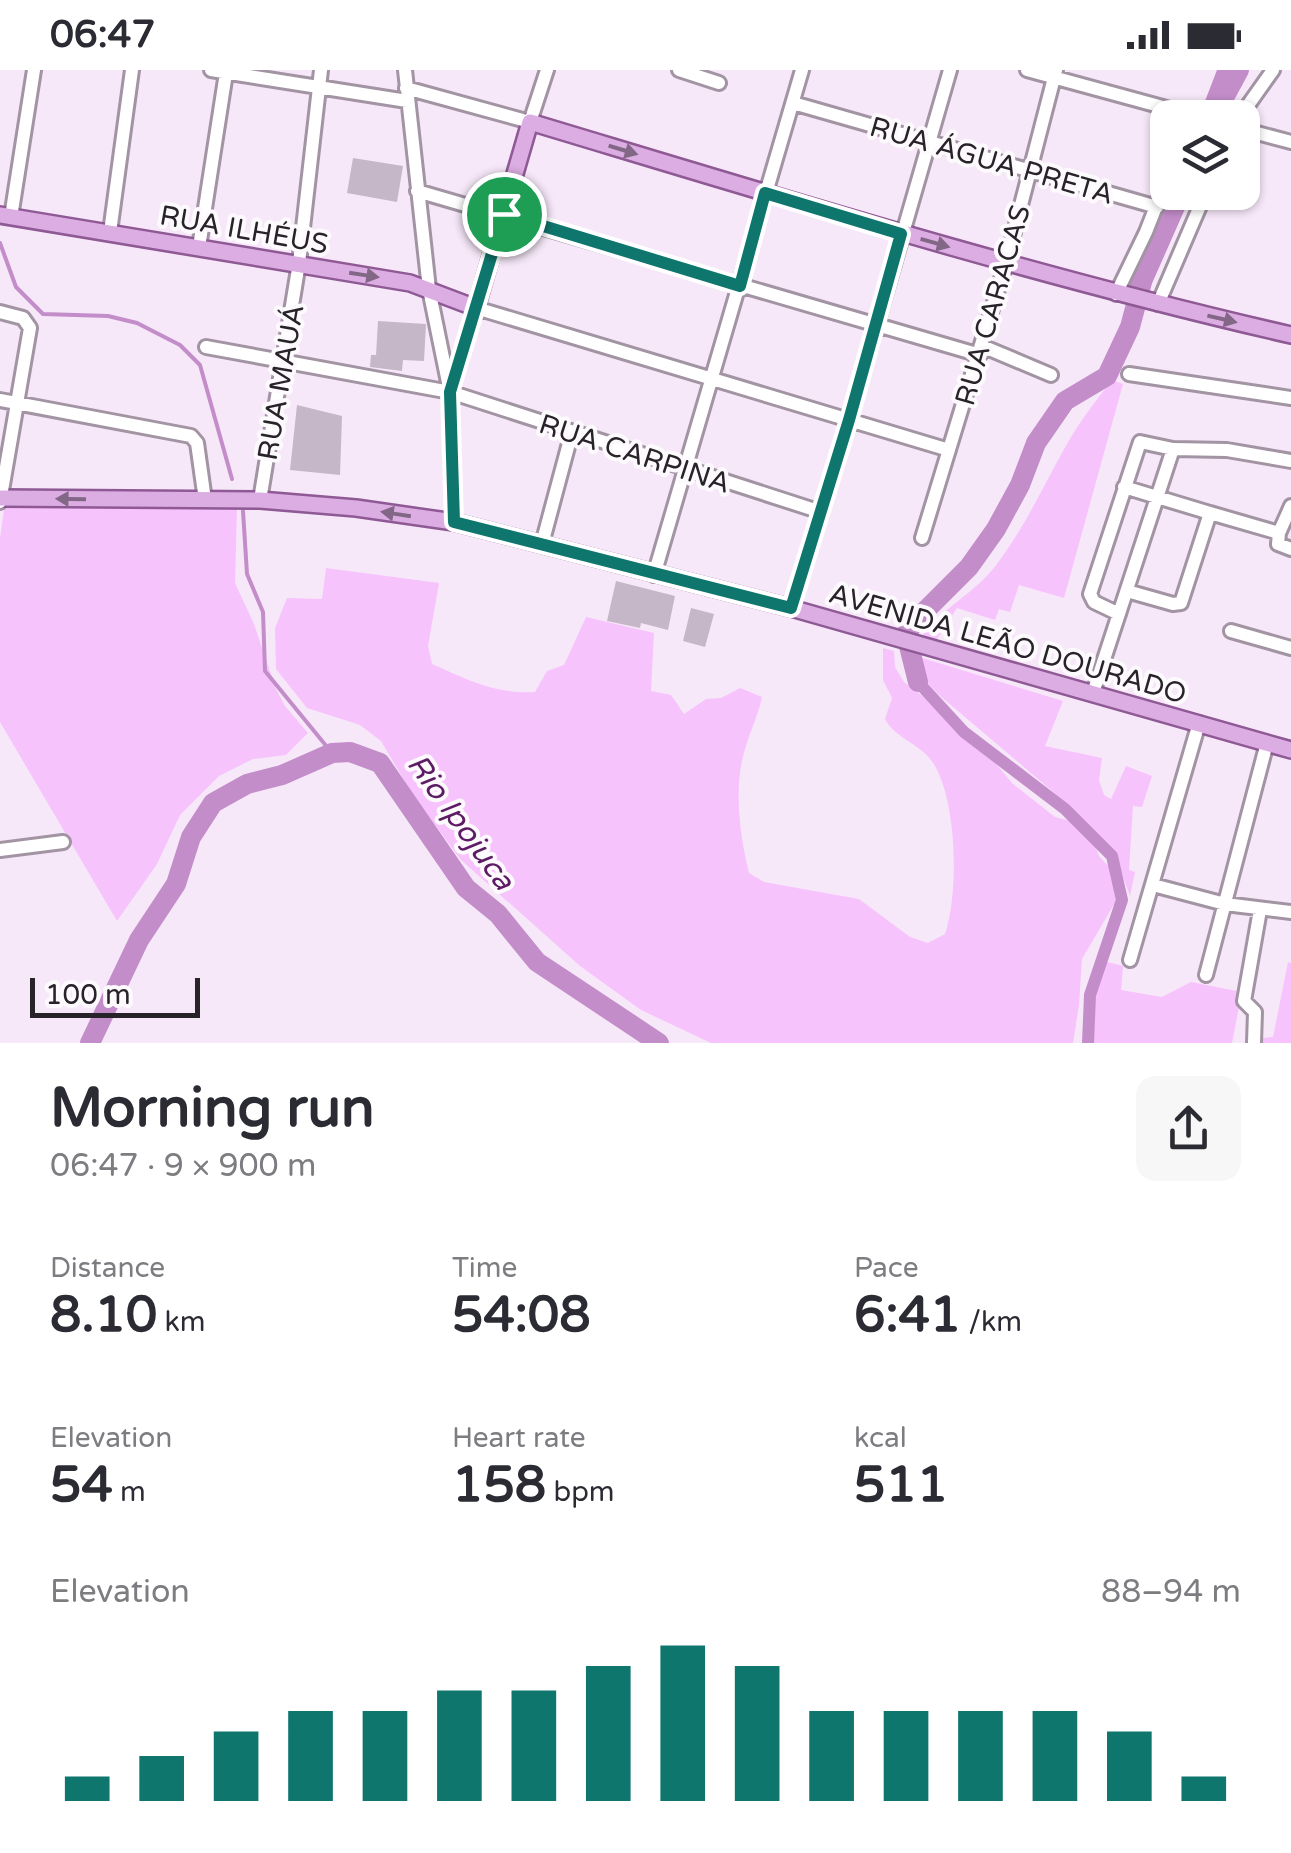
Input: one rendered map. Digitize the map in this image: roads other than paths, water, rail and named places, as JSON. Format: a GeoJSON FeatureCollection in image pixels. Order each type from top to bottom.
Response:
{"type":"FeatureCollection","features":[{"type":"Feature","properties":{"kind":"main road"},"geometry":{"type":"LineString","coordinates":[[476,308],[530,122],[901,234],[1156,304],[1291,335]]}},
{"type":"Feature","properties":{"kind":"main road","name":"RUA ILHÉUS"},"geometry":{"type":"LineString","coordinates":[[6,216],[299,263],[428,289],[476,308]]}},
{"type":"Feature","properties":{"kind":"main road","name":"AVENIDA LEÃO DOURADO"},"geometry":{"type":"LineString","coordinates":[[0,499],[260,500],[454,522],[791,608],[1291,750]]}},
{"type":"Feature","properties":{"kind":"street"},"geometry":{"type":"LineString","coordinates":[[6,216],[34,70]]}},
{"type":"Feature","properties":{"kind":"street"},"geometry":{"type":"LineString","coordinates":[[110,232],[132,70]]}},
{"type":"Feature","properties":{"kind":"street"},"geometry":{"type":"LineString","coordinates":[[211,70],[320,89],[406,95],[530,122],[547,70]]}},
{"type":"Feature","properties":{"kind":"street","name":"RUA MAUÁ"},"geometry":{"type":"LineString","coordinates":[[260,500],[299,263],[321,70]]}},
{"type":"Feature","properties":{"kind":"street"},"geometry":{"type":"LineString","coordinates":[[405,70],[428,289],[450,392],[454,522]]}},
{"type":"Feature","properties":{"kind":"street"},"geometry":{"type":"LineString","coordinates":[[680,70],[719,83]]}},
{"type":"Feature","properties":{"kind":"street"},"geometry":{"type":"LineString","coordinates":[[654,574],[802,70]]}},
{"type":"Feature","properties":{"kind":"street"},"geometry":{"type":"LineString","coordinates":[[791,608],[950,70]]}},
{"type":"Feature","properties":{"kind":"street"},"geometry":{"type":"LineString","coordinates":[[1028,70],[1150,102]]}},
{"type":"Feature","properties":{"kind":"street"},"geometry":{"type":"LineString","coordinates":[[1252,100],[1273,70]]}},
{"type":"Feature","properties":{"kind":"street"},"geometry":{"type":"LineString","coordinates":[[199,247],[226,73]]}},
{"type":"Feature","properties":{"kind":"street","name":"RUA CARACAS"},"geometry":{"type":"LineString","coordinates":[[922,538],[981,351],[1055,74]]}},
{"type":"Feature","properties":{"kind":"street","name":"RUA ÁGUA PRETA"},"geometry":{"type":"LineString","coordinates":[[793,103],[1150,205]]}},
{"type":"Feature","properties":{"kind":"street"},"geometry":{"type":"LineString","coordinates":[[1260,134],[1291,142]]}},
{"type":"Feature","properties":{"kind":"street"},"geometry":{"type":"LineString","coordinates":[[417,191],[875,327],[981,351],[1052,375]]}},
{"type":"Feature","properties":{"kind":"street"},"geometry":{"type":"LineString","coordinates":[[1119,294],[1156,210]]}},
{"type":"Feature","properties":{"kind":"street"},"geometry":{"type":"LineString","coordinates":[[1156,304],[1198,210]]}},
{"type":"Feature","properties":{"kind":"street"},"geometry":{"type":"LineString","coordinates":[[450,392],[476,308],[949,450]]}},
{"type":"Feature","properties":{"kind":"street"},"geometry":{"type":"LineString","coordinates":[[0,312],[27,321],[30,328],[0,499]]}},
{"type":"Feature","properties":{"kind":"street","name":"RUA CARPINA"},"geometry":{"type":"LineString","coordinates":[[206,347],[450,392],[821,512]]}},
{"type":"Feature","properties":{"kind":"street"},"geometry":{"type":"LineString","coordinates":[[1129,374],[1291,398]]}},
{"type":"Feature","properties":{"kind":"street"},"geometry":{"type":"LineString","coordinates":[[0,400],[191,436],[197,443],[205,500]]}},
{"type":"Feature","properties":{"kind":"street"},"geometry":{"type":"LineString","coordinates":[[542,544],[572,432]]}},
{"type":"Feature","properties":{"kind":"street"},"geometry":{"type":"LineString","coordinates":[[1119,614],[1091,598],[1140,442],[1174,449],[1228,450],[1291,461]]}},
{"type":"Feature","properties":{"kind":"street"},"geometry":{"type":"LineString","coordinates":[[1094,694],[1174,449]]}},
{"type":"Feature","properties":{"kind":"street"},"geometry":{"type":"LineString","coordinates":[[1124,487],[1279,533]]}},
{"type":"Feature","properties":{"kind":"street"},"geometry":{"type":"LineString","coordinates":[[1291,506],[1278,544],[1291,549]]}},
{"type":"Feature","properties":{"kind":"street"},"geometry":{"type":"LineString","coordinates":[[1127,591],[1181,603],[1210,513]]}},
{"type":"Feature","properties":{"kind":"street"},"geometry":{"type":"LineString","coordinates":[[1231,630],[1291,648]]}},
{"type":"Feature","properties":{"kind":"street"},"geometry":{"type":"LineString","coordinates":[[1130,960],[1198,723]]}},
{"type":"Feature","properties":{"kind":"street"},"geometry":{"type":"LineString","coordinates":[[1206,975],[1267,743]]}},
{"type":"Feature","properties":{"kind":"street"},"geometry":{"type":"LineString","coordinates":[[0,850],[63,842]]}},
{"type":"Feature","properties":{"kind":"street"},"geometry":{"type":"LineString","coordinates":[[1153,885],[1225,904],[1291,912]]}},
{"type":"Feature","properties":{"kind":"street"},"geometry":{"type":"LineString","coordinates":[[1254,1043],[1255,1012],[1244,1001],[1260,910]]}},
{"type":"Feature","properties":{"kind":"waterway"},"geometry":{"type":"LineString","coordinates":[[1223,100],[1239,70]]}},
{"type":"Feature","properties":{"kind":"waterway"},"geometry":{"type":"LineString","coordinates":[[0,243],[16,287],[43,314],[108,316],[137,323],[180,345],[200,365],[232,479]]}},
{"type":"Feature","properties":{"kind":"waterway"},"geometry":{"type":"LineString","coordinates":[[918,682],[906,634],[969,567],[996,529],[1020,485],[1036,443],[1065,401],[1107,376],[1130,327],[1142,282]]}},
{"type":"Feature","properties":{"kind":"waterway"},"geometry":{"type":"LineString","coordinates":[[243,511],[247,574],[263,612],[265,671],[332,753]]}},
{"type":"Feature","properties":{"kind":"waterway"},"geometry":{"type":"LineString","coordinates":[[918,682],[964,732],[1065,809],[1112,856],[1122,900],[1090,995],[1088,1043]]}},
{"type":"Feature","properties":{"kind":"waterway","name":"Rio Ipojuca"},"geometry":{"type":"LineString","coordinates":[[90,1043],[139,940],[176,884],[191,837],[213,803],[247,784],[282,775],[332,753],[350,752],[380,763],[466,888],[498,914],[537,962],[659,1043]]}}]}
